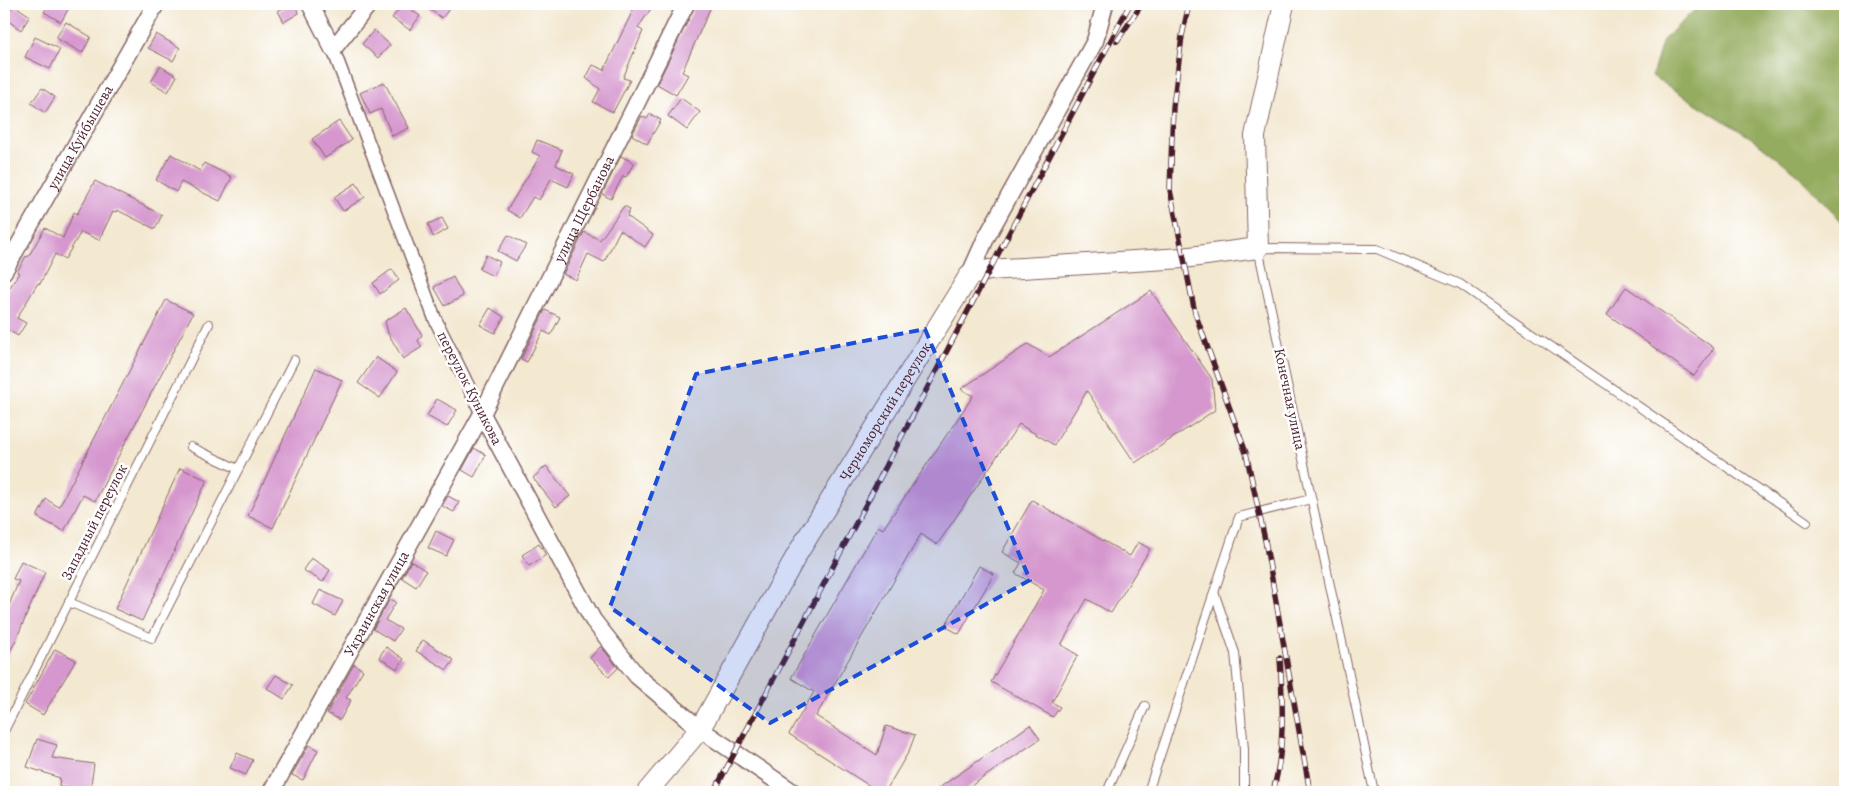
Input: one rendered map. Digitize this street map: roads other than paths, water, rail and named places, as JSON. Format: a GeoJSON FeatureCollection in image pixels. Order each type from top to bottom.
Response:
{"type":"FeatureCollection","features":[{"type":"Feature","properties":{"kind":"street","name":"переулок Куникова"},"geometry":{"type":"LineString","coordinates":[[310,4],[333,48],[436,319],[482,414],[593,620],[637,676],[700,729],[793,792]]}},
{"type":"Feature","properties":{"kind":"street"},"geometry":{"type":"LineString","coordinates":[[333,48],[369,4]]}},
{"type":"Feature","properties":{"kind":"street","name":"улица Щербанова"},"geometry":{"type":"LineString","coordinates":[[482,414],[686,4]]}},
{"type":"Feature","properties":{"kind":"street"},"geometry":{"type":"LineString","coordinates":[[969,276],[986,238],[1096,41],[1105,4]]}},
{"type":"Feature","properties":{"kind":"street","name":"Конечная улица"},"geometry":{"type":"LineString","coordinates":[[1258,248],[1255,136],[1284,4]]}},
{"type":"Feature","properties":{"kind":"street","name":"улица Куйбышева"},"geometry":{"type":"LineString","coordinates":[[4,271],[154,5]]}},
{"type":"Feature","properties":{"kind":"street"},"geometry":{"type":"LineString","coordinates":[[969,276],[989,270],[1183,258],[1258,248]]}},
{"type":"Feature","properties":{"kind":"street","name":"Черноморский переулок"},"geometry":{"type":"LineString","coordinates":[[647,792],[700,729],[799,551],[969,276]]}},
{"type":"Feature","properties":{"kind":"street","name":"Украинская улица"},"geometry":{"type":"LineString","coordinates":[[270,792],[482,414]]}},
{"type":"Feature","properties":{"kind":"lane","name":"Конечная улица"},"geometry":{"type":"LineString","coordinates":[[1258,248],[1374,792]]}},
{"type":"Feature","properties":{"kind":"lane"},"geometry":{"type":"LineString","coordinates":[[1258,248],[1377,249],[1460,284],[1807,522]]}},
{"type":"Feature","properties":{"kind":"lane","name":"Западный переулок"},"geometry":{"type":"LineString","coordinates":[[4,731],[209,324]]}},
{"type":"Feature","properties":{"kind":"lane"},"geometry":{"type":"LineString","coordinates":[[69,602],[152,638],[294,360]]}},
{"type":"Feature","properties":{"kind":"lane"},"geometry":{"type":"LineString","coordinates":[[191,447],[238,469]]}},
{"type":"Feature","properties":{"kind":"lane"},"geometry":{"type":"LineString","coordinates":[[1148,792],[1239,517],[1311,499]]}},
{"type":"Feature","properties":{"kind":"lane"},"geometry":{"type":"LineString","coordinates":[[1214,592],[1235,653],[1244,750],[1244,792]]}},
{"type":"Feature","properties":{"kind":"lane"},"geometry":{"type":"LineString","coordinates":[[1107,792],[1145,706]]}},
{"type":"Feature","properties":{"kind":"waterway"},"geometry":{"type":"LineString","coordinates":[[1206,8],[1208,4]]}},
{"type":"Feature","properties":{"kind":"railway"},"geometry":{"type":"LineString","coordinates":[[714,792],[1130,4]]}},
{"type":"Feature","properties":{"kind":"railway"},"geometry":{"type":"LineString","coordinates":[[1117,41],[1142,4]]}},
{"type":"Feature","properties":{"kind":"railway"},"geometry":{"type":"LineString","coordinates":[[1189,4],[1182,36],[1173,107],[1170,190],[1195,313],[1246,453],[1265,540],[1310,792]]}},
{"type":"Feature","properties":{"kind":"railway"},"geometry":{"type":"LineString","coordinates":[[1273,792],[1280,759],[1281,742],[1280,658]]}}]}
